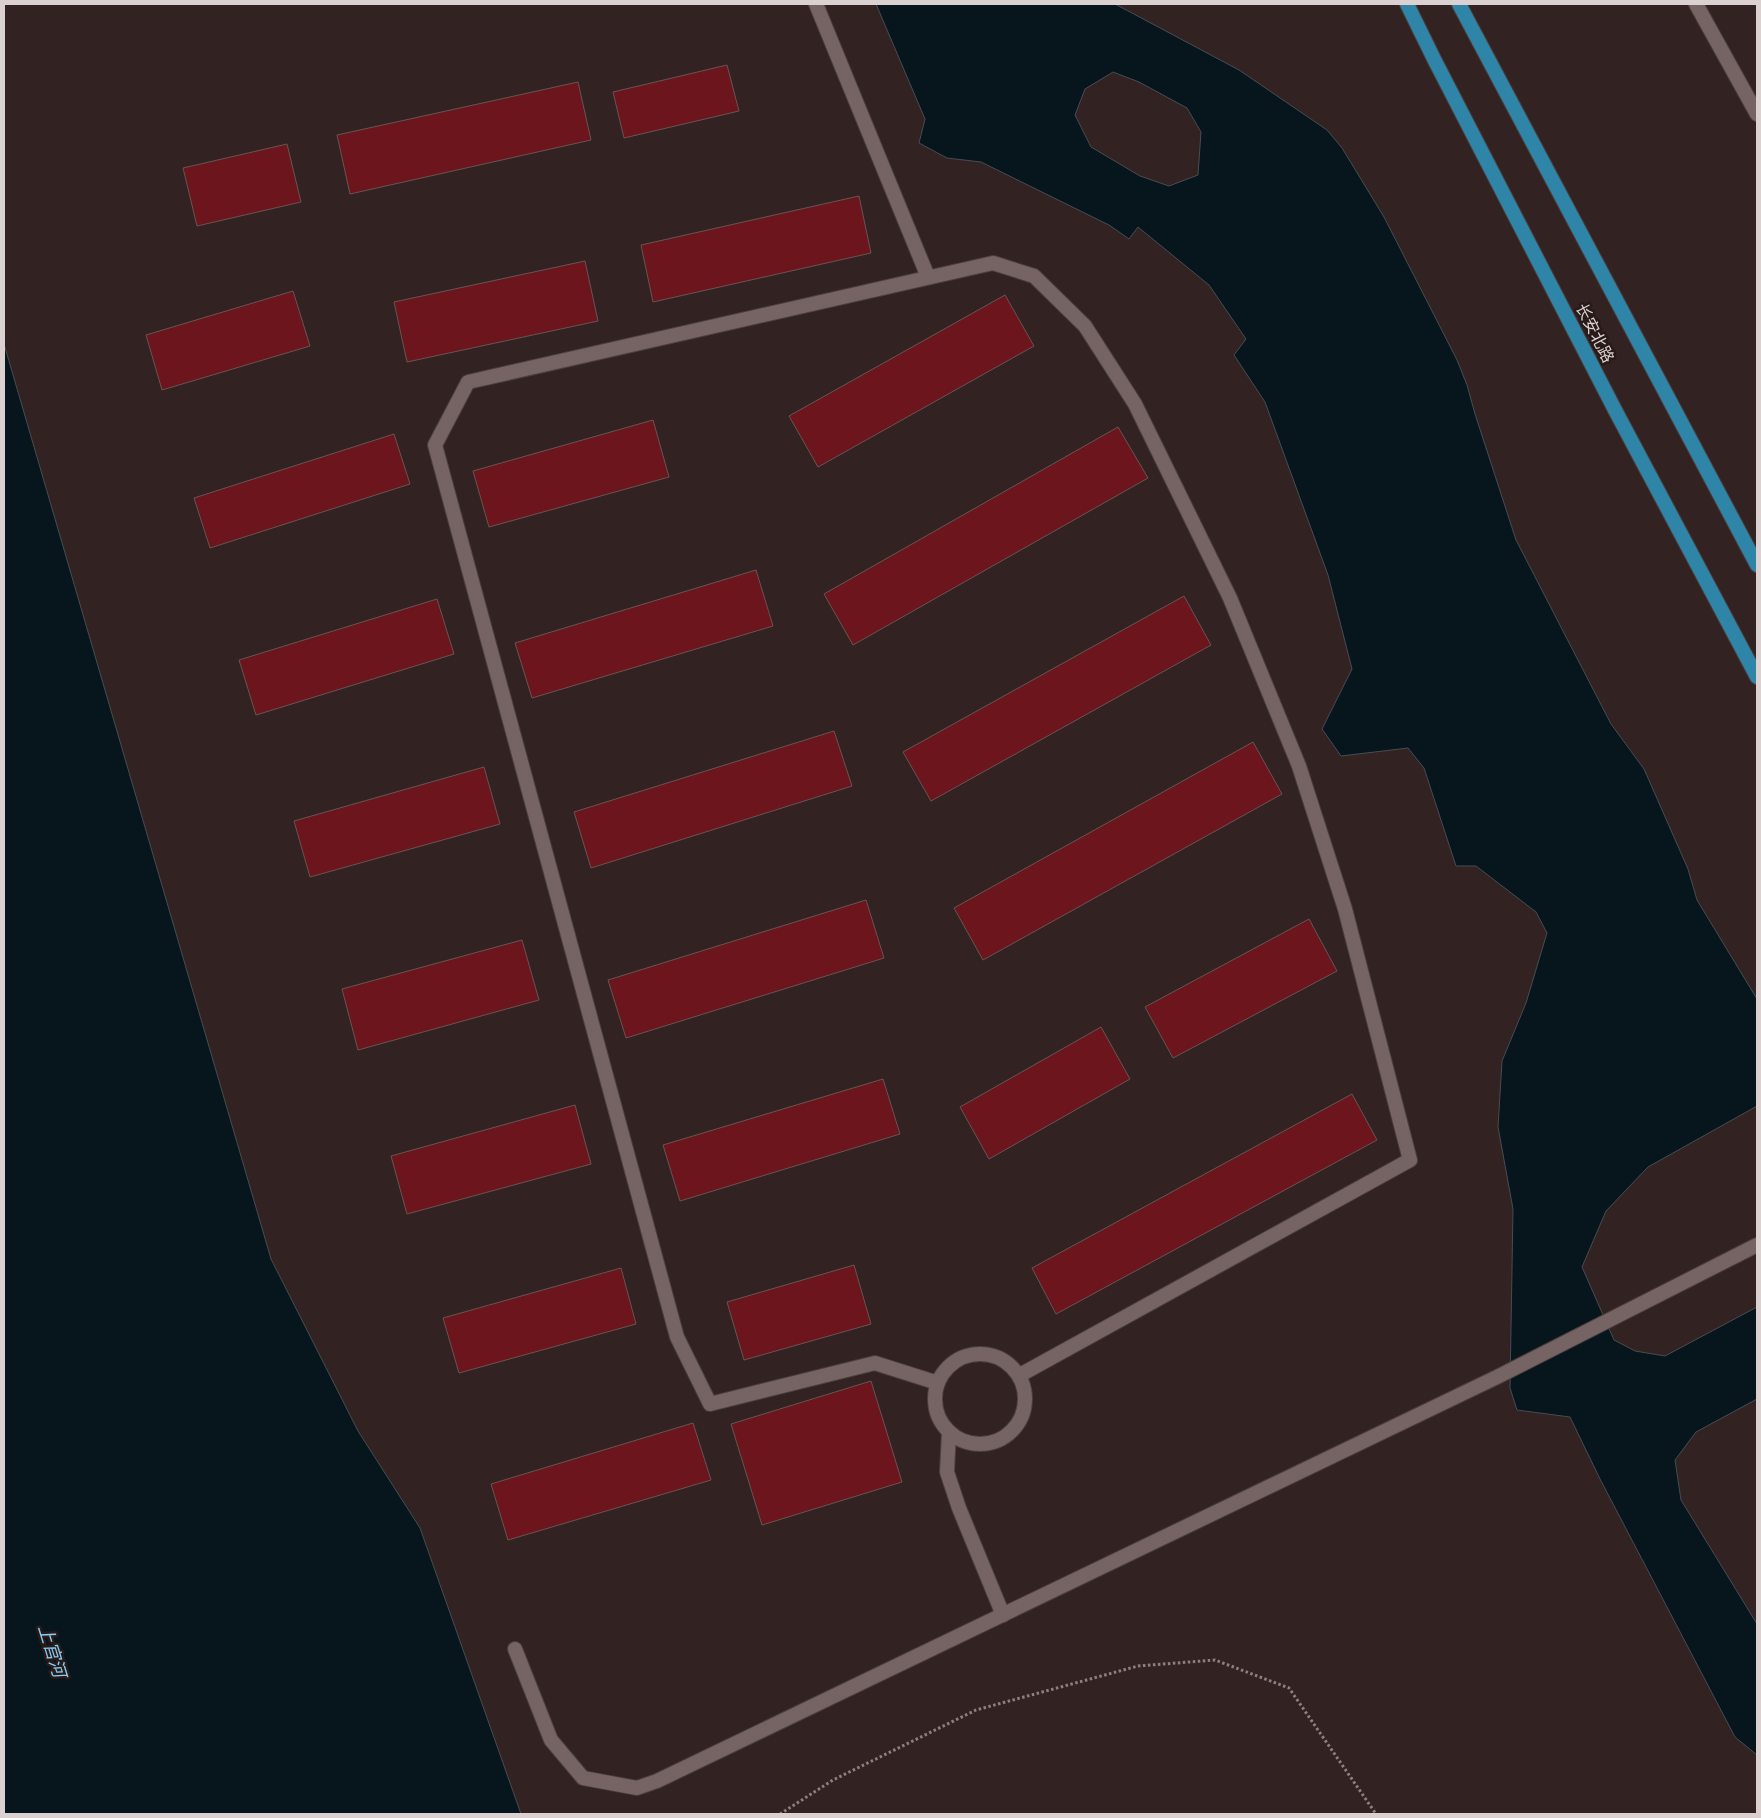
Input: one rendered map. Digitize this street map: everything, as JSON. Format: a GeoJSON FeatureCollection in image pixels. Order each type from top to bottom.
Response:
{"type":"FeatureCollection","features":[{"type":"Feature","properties":{"kind":"main road","name":"长安北路"},"geometry":{"type":"LineString","coordinates":[[1407,4],[1606,392],[1757,677]]}},
{"type":"Feature","properties":{"kind":"main road","name":"长安北路"},"geometry":{"type":"LineString","coordinates":[[1459,4],[1757,565]]}},
{"type":"Feature","properties":{"kind":"street"},"geometry":{"type":"LineString","coordinates":[[816,4],[928,277]]}},
{"type":"Feature","properties":{"kind":"street"},"geometry":{"type":"LineString","coordinates":[[1696,4],[1757,114]]}},
{"type":"Feature","properties":{"kind":"street"},"geometry":{"type":"LineString","coordinates":[[938,1383],[875,1363],[710,1404],[677,1337],[434,445],[468,382],[993,263],[1034,276],[1085,326],[1135,404],[1230,598],[1299,766],[1345,909],[1410,1160],[1020,1375]]}},
{"type":"Feature","properties":{"kind":"street"},"geometry":{"type":"LineString","coordinates":[[515,1649],[551,1740],[583,1778],[637,1788],[657,1781],[1497,1377],[1757,1245]]}},
{"type":"Feature","properties":{"kind":"street"},"geometry":{"type":"LineString","coordinates":[[976,1354],[993,1355],[1008,1363],[1020,1375],[1026,1393],[1025,1412],[1016,1429],[1001,1440],[982,1446],[963,1442],[949,1432],[938,1418],[935,1400],[938,1383],[947,1368],[960,1359],[976,1354]]}},
{"type":"Feature","properties":{"kind":"street"},"geometry":{"type":"LineString","coordinates":[[949,1432],[947,1472],[959,1508],[1003,1615]]}},
{"type":"Feature","properties":{"kind":"path"},"geometry":{"type":"LineString","coordinates":[[780,1814],[833,1780],[976,1710],[1138,1666],[1215,1660],[1289,1688],[1376,1814]]}},
{"type":"Feature","properties":{"kind":"water"},"geometry":{"type":"Polygon","coordinates":[[[876,4],[1115,4],[1239,70],[1327,130],[1342,148],[1384,217],[1457,360],[1467,385],[1516,540],[1611,724],[1644,769],[1688,869],[1697,900],[1757,999],[1757,1106],[1648,1167],[1606,1211],[1582,1267],[1614,1340],[1635,1351],[1665,1356],[1757,1307],[1757,1399],[1696,1432],[1675,1460],[1681,1500],[1757,1624],[1757,1755],[1735,1737],[1600,1479],[1570,1417],[1517,1410],[1510,1388],[1513,1209],[1498,1127],[1502,1061],[1526,1003],[1547,933],[1536,912],[1476,866],[1456,866],[1424,768],[1408,748],[1341,756],[1322,729],[1352,669],[1328,575],[1265,402],[1234,355],[1246,339],[1209,285],[1138,227],[1129,239],[1109,225],[981,162],[947,158],[919,143],[925,119],[876,4]],[[1113,72],[1085,89],[1075,115],[1091,147],[1140,176],[1169,186],[1198,175],[1201,132],[1187,108],[1139,82],[1113,72]]]}},
{"type":"Feature","properties":{"kind":"water","name":"上官河"},"geometry":{"type":"Polygon","coordinates":[[[4,344],[271,1259],[358,1431],[420,1528],[521,1814],[4,1814],[4,344]]]}},
{"type":"Feature","properties":{"kind":"building"},"geometry":{"type":"Polygon","coordinates":[[[727,65],[739,111],[624,138],[613,92],[727,65]]]}},
{"type":"Feature","properties":{"kind":"building"},"geometry":{"type":"Polygon","coordinates":[[[578,82],[591,140],[350,194],[337,135],[578,82]]]}},
{"type":"Feature","properties":{"kind":"building"},"geometry":{"type":"Polygon","coordinates":[[[287,144],[301,202],[197,226],[183,168],[287,144]]]}},
{"type":"Feature","properties":{"kind":"building"},"geometry":{"type":"Polygon","coordinates":[[[859,196],[871,253],[653,302],[641,245],[859,196]]]}},
{"type":"Feature","properties":{"kind":"building"},"geometry":{"type":"Polygon","coordinates":[[[585,261],[598,321],[407,362],[394,302],[585,261]]]}},
{"type":"Feature","properties":{"kind":"building"},"geometry":{"type":"Polygon","coordinates":[[[293,291],[310,346],[162,390],[146,335],[293,291]]]}},
{"type":"Feature","properties":{"kind":"building"},"geometry":{"type":"Polygon","coordinates":[[[1005,295],[1034,346],[818,467],[789,416],[1005,295]]]}},
{"type":"Feature","properties":{"kind":"building"},"geometry":{"type":"Polygon","coordinates":[[[653,420],[669,477],[489,527],[473,471],[653,420]]]}},
{"type":"Feature","properties":{"kind":"building"},"geometry":{"type":"Polygon","coordinates":[[[1118,427],[1148,478],[853,645],[824,594],[1118,427]]]}},
{"type":"Feature","properties":{"kind":"building"},"geometry":{"type":"Polygon","coordinates":[[[394,434],[410,484],[210,548],[194,498],[394,434]]]}},
{"type":"Feature","properties":{"kind":"building"},"geometry":{"type":"Polygon","coordinates":[[[756,570],[773,626],[532,698],[515,643],[756,570]]]}},
{"type":"Feature","properties":{"kind":"building"},"geometry":{"type":"Polygon","coordinates":[[[1184,596],[1211,645],[931,801],[903,752],[1184,596]]]}},
{"type":"Feature","properties":{"kind":"building"},"geometry":{"type":"Polygon","coordinates":[[[437,599],[454,654],[256,715],[239,660],[437,599]]]}},
{"type":"Feature","properties":{"kind":"building"},"geometry":{"type":"Polygon","coordinates":[[[834,731],[852,786],[591,868],[574,812],[834,731]]]}},
{"type":"Feature","properties":{"kind":"building"},"geometry":{"type":"Polygon","coordinates":[[[1253,742],[1282,794],[983,960],[954,908],[1253,742]]]}},
{"type":"Feature","properties":{"kind":"building"},"geometry":{"type":"Polygon","coordinates":[[[484,767],[500,824],[310,877],[294,821],[484,767]]]}},
{"type":"Feature","properties":{"kind":"building"},"geometry":{"type":"Polygon","coordinates":[[[866,900],[884,958],[626,1038],[608,980],[866,900]]]}},
{"type":"Feature","properties":{"kind":"building"},"geometry":{"type":"Polygon","coordinates":[[[1309,919],[1337,971],[1173,1058],[1145,1007],[1309,919]]]}},
{"type":"Feature","properties":{"kind":"building"},"geometry":{"type":"Polygon","coordinates":[[[522,940],[539,1000],[358,1050],[342,989],[522,940]]]}},
{"type":"Feature","properties":{"kind":"building"},"geometry":{"type":"Polygon","coordinates":[[[1101,1027],[1130,1079],[989,1159],[960,1107],[1101,1027]]]}},
{"type":"Feature","properties":{"kind":"building"},"geometry":{"type":"Polygon","coordinates":[[[883,1079],[900,1134],[680,1201],[663,1145],[883,1079]]]}},
{"type":"Feature","properties":{"kind":"building"},"geometry":{"type":"Polygon","coordinates":[[[1352,1094],[1377,1140],[1056,1314],[1032,1268],[1352,1094]]]}},
{"type":"Feature","properties":{"kind":"building"},"geometry":{"type":"Polygon","coordinates":[[[575,1105],[591,1164],[407,1214],[391,1156],[575,1105]]]}},
{"type":"Feature","properties":{"kind":"building"},"geometry":{"type":"Polygon","coordinates":[[[854,1265],[871,1324],[744,1360],[727,1302],[854,1265]]]}},
{"type":"Feature","properties":{"kind":"building"},"geometry":{"type":"Polygon","coordinates":[[[621,1268],[636,1324],[459,1373],[443,1318],[621,1268]]]}},
{"type":"Feature","properties":{"kind":"building"},"geometry":{"type":"Polygon","coordinates":[[[871,1381],[902,1482],[762,1525],[731,1424],[871,1381]]]}},
{"type":"Feature","properties":{"kind":"building"},"geometry":{"type":"Polygon","coordinates":[[[693,1423],[711,1480],[508,1540],[491,1484],[693,1423]]]}}]}
